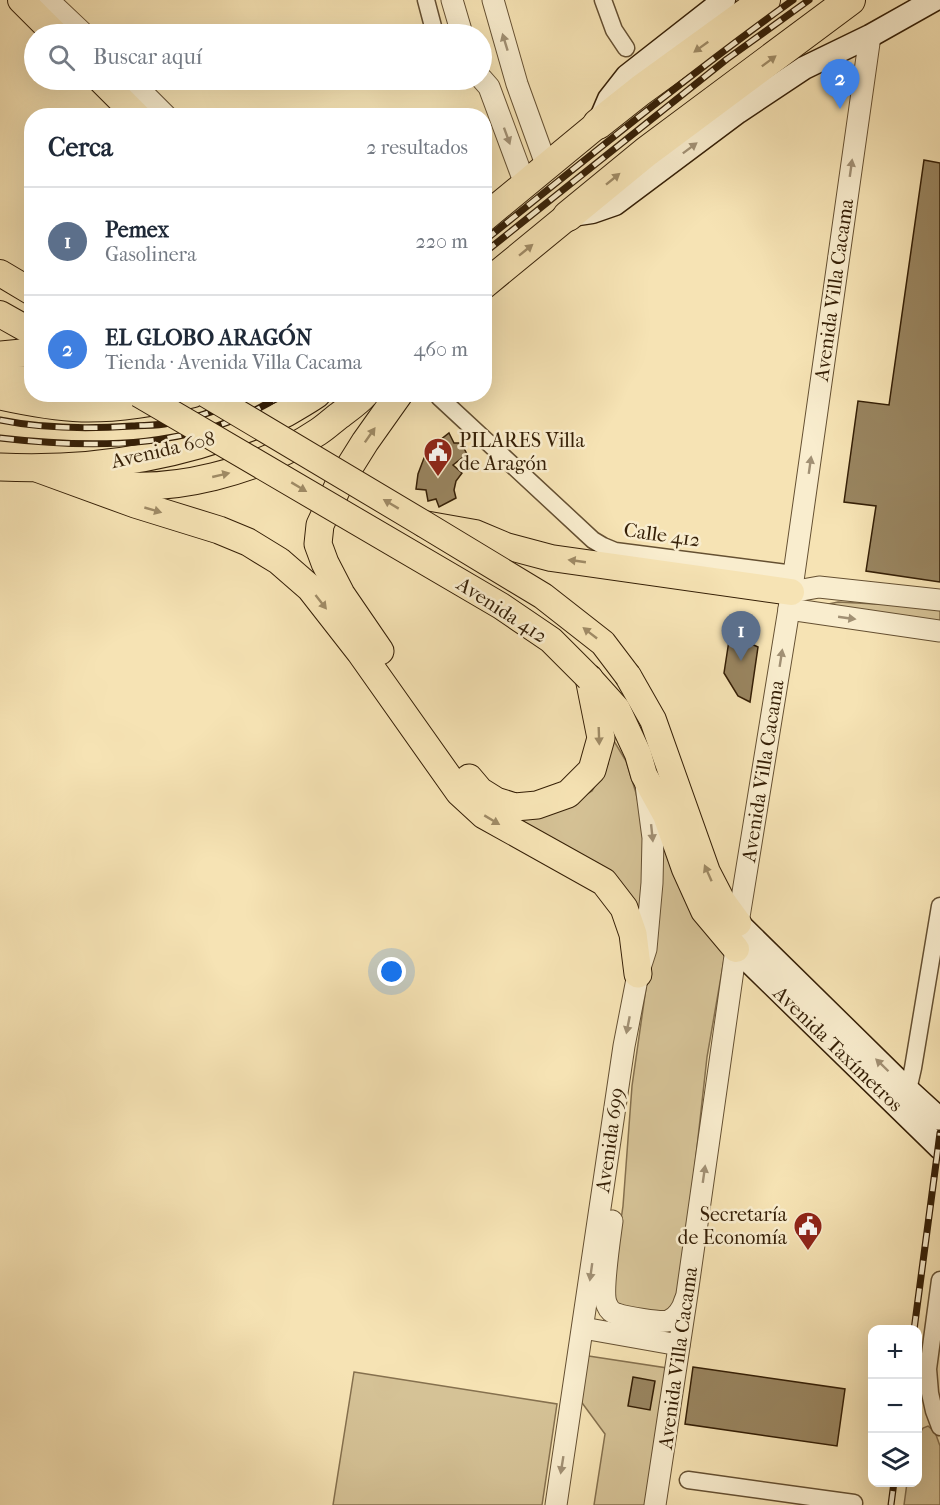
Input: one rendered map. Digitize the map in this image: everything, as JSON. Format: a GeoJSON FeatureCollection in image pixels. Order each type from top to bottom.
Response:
{"type":"FeatureCollection","features":[{"type":"Feature","properties":{"kind":"highway"},"geometry":{"type":"LineString","coordinates":[[492,211],[641,90],[765,0]]}},
{"type":"Feature","properties":{"kind":"highway"},"geometry":{"type":"LineString","coordinates":[[492,278],[646,152],[850,0]]}},
{"type":"Feature","properties":{"kind":"highway"},"geometry":{"type":"LineString","coordinates":[[0,355],[24,352]]}},
{"type":"Feature","properties":{"kind":"highway"},"geometry":{"type":"LineString","coordinates":[[0,379],[24,380]]}},
{"type":"Feature","properties":{"kind":"highway"},"geometry":{"type":"LineString","coordinates":[[0,396],[24,401]]}},
{"type":"Feature","properties":{"kind":"highway"},"geometry":{"type":"LineString","coordinates":[[28,402],[83,408],[148,402]]}},
{"type":"Feature","properties":{"kind":"highway","name":"Avenida 608"},"geometry":{"type":"LineString","coordinates":[[0,467],[39,469],[110,464],[181,450],[235,434],[285,413],[304,402]]}},
{"type":"Feature","properties":{"kind":"highway"},"geometry":{"type":"LineString","coordinates":[[39,469],[117,486],[161,486],[228,473],[273,456],[317,432],[355,402]]}},
{"type":"Feature","properties":{"kind":"highway"},"geometry":{"type":"LineString","coordinates":[[393,402],[340,482],[320,525],[318,544],[341,594],[480,791],[496,801],[516,807],[537,805],[568,794],[592,770],[602,738],[589,678]]}},
{"type":"Feature","properties":{"kind":"highway"},"geometry":{"type":"LineString","coordinates":[[39,469],[135,504],[219,530],[248,542],[279,561],[310,588],[360,652],[459,792],[484,815],[604,882],[624,908],[633,934],[638,974]]}},
{"type":"Feature","properties":{"kind":"main road"},"geometry":{"type":"LineString","coordinates":[[21,0],[46,24]]}},
{"type":"Feature","properties":{"kind":"main road"},"geometry":{"type":"LineString","coordinates":[[598,124],[609,99],[627,76],[724,0]]}},
{"type":"Feature","properties":{"kind":"main road"},"geometry":{"type":"LineString","coordinates":[[568,216],[592,212],[615,204],[738,112],[804,68],[870,36],[934,0]]}},
{"type":"Feature","properties":{"kind":"main road"},"geometry":{"type":"LineString","coordinates":[[110,90],[129,108]]}},
{"type":"Feature","properties":{"kind":"main road"},"geometry":{"type":"LineString","coordinates":[[0,273],[24,287]]}},
{"type":"Feature","properties":{"kind":"main road"},"geometry":{"type":"LineString","coordinates":[[0,314],[24,328]]}},
{"type":"Feature","properties":{"kind":"main road","name":"Avenida 412"},"geometry":{"type":"LineString","coordinates":[[153,402],[501,606],[550,640],[617,709],[638,754],[644,775],[666,815],[685,869],[704,911],[736,949]]}},
{"type":"Feature","properties":{"kind":"main road","name":"Avenida 412"},"geometry":{"type":"LineString","coordinates":[[219,402],[543,596],[603,643],[628,676],[653,720],[707,872],[722,901],[738,923]]}},
{"type":"Feature","properties":{"kind":"main road"},"geometry":{"type":"LineString","coordinates":[[424,524],[475,533],[506,546],[550,558],[791,592]]}},
{"type":"Feature","properties":{"kind":"main road","name":"Avenida Taxímetros"},"geometry":{"type":"LineString","coordinates":[[738,923],[902,1098],[940,1148]]}},
{"type":"Feature","properties":{"kind":"main road","name":"Avenida Taxímetros"},"geometry":{"type":"LineString","coordinates":[[736,949],[902,1098],[940,1119]]}},
{"type":"Feature","properties":{"kind":"street"},"geometry":{"type":"LineString","coordinates":[[48,0],[73,24]]}},
{"type":"Feature","properties":{"kind":"street"},"geometry":{"type":"LineString","coordinates":[[426,0],[432,24]]}},
{"type":"Feature","properties":{"kind":"street"},"geometry":{"type":"LineString","coordinates":[[452,0],[459,24]]}},
{"type":"Feature","properties":{"kind":"street"},"geometry":{"type":"LineString","coordinates":[[493,0],[517,84],[547,167]]}},
{"type":"Feature","properties":{"kind":"street"},"geometry":{"type":"LineString","coordinates":[[603,0],[614,30],[626,48]]}},
{"type":"Feature","properties":{"kind":"street","name":"Avenida Villa Cacama"},"geometry":{"type":"LineString","coordinates":[[655,1505],[687,1294],[738,923],[791,592],[870,36]]}},
{"type":"Feature","properties":{"kind":"street"},"geometry":{"type":"LineString","coordinates":[[492,84],[517,84]]}},
{"type":"Feature","properties":{"kind":"street"},"geometry":{"type":"LineString","coordinates":[[140,90],[158,108]]}},
{"type":"Feature","properties":{"kind":"street"},"geometry":{"type":"LineString","coordinates":[[488,90],[525,184]]}},
{"type":"Feature","properties":{"kind":"street","name":"Calle 412"},"geometry":{"type":"LineString","coordinates":[[444,402],[584,532],[603,546],[615,551],[791,592]]}},
{"type":"Feature","properties":{"kind":"street"},"geometry":{"type":"LineString","coordinates":[[791,592],[819,587],[940,600]]}},
{"type":"Feature","properties":{"kind":"street"},"geometry":{"type":"LineString","coordinates":[[791,592],[940,632]]}},
{"type":"Feature","properties":{"kind":"street","name":"Avenida 699"},"geometry":{"type":"LineString","coordinates":[[556,1505],[617,1089],[638,974],[646,950],[652,883],[653,838],[644,775]]}},
{"type":"Feature","properties":{"kind":"street"},"geometry":{"type":"LineString","coordinates":[[902,1098],[913,1068],[940,906]]}},
{"type":"Feature","properties":{"kind":"street"},"geometry":{"type":"LineString","coordinates":[[617,1089],[622,1128],[604,1291],[606,1305],[611,1311],[621,1316],[664,1322],[675,1317],[683,1306],[687,1294]]}},
{"type":"Feature","properties":{"kind":"street"},"geometry":{"type":"LineString","coordinates":[[940,1280],[938,1318],[928,1369],[930,1393],[940,1427]]}},
{"type":"Feature","properties":{"kind":"street"},"geometry":{"type":"LineString","coordinates":[[583,1328],[679,1345]]}},
{"type":"Feature","properties":{"kind":"street"},"geometry":{"type":"LineString","coordinates":[[688,1480],[811,1501],[854,1503]]}},
{"type":"Feature","properties":{"kind":"shaded area"},"geometry":{"type":"Polygon","coordinates":[[[838,602],[940,608],[940,623],[824,605],[838,602]]]}},
{"type":"Feature","properties":{"kind":"shaded area"},"geometry":{"type":"Polygon","coordinates":[[[611,736],[626,761],[636,793],[646,840],[641,929],[552,844],[507,810],[558,811],[592,791],[608,764],[611,736]]]}},
{"type":"Feature","properties":{"kind":"shaded area"},"geometry":{"type":"Polygon","coordinates":[[[657,823],[684,898],[725,954],[707,1057],[679,1309],[673,1317],[621,1312],[610,1294],[623,1206],[632,1086],[654,932],[657,823]]]}},
{"type":"Feature","properties":{"kind":"shaded area"},"geometry":{"type":"Polygon","coordinates":[[[582,1355],[667,1368],[647,1505],[594,1505],[605,1434],[577,1396],[582,1355]]]}},
{"type":"Feature","properties":{"kind":"shaded area"},"geometry":{"type":"Polygon","coordinates":[[[354,1372],[557,1404],[542,1505],[333,1505],[354,1372]]]}},
{"type":"Feature","properties":{"kind":"shaded area"},"geometry":{"type":"Polygon","coordinates":[[[928,1426],[935,1432],[940,1446],[940,1505],[904,1505],[906,1487],[922,1487],[923,1428],[928,1426]]]}},
{"type":"Feature","properties":{"kind":"building"},"geometry":{"type":"Polygon","coordinates":[[[924,160],[940,163],[940,582],[866,571],[876,506],[844,502],[858,401],[889,405],[924,160]]]}},
{"type":"Feature","properties":{"kind":"building"},"geometry":{"type":"Polygon","coordinates":[[[449,433],[454,443],[461,443],[467,454],[453,465],[462,473],[456,481],[454,490],[456,498],[439,507],[436,499],[428,501],[426,490],[416,489],[418,474],[424,458],[435,444],[449,433]]]}},
{"type":"Feature","properties":{"kind":"building"},"geometry":{"type":"Polygon","coordinates":[[[730,634],[758,647],[750,702],[738,696],[724,673],[730,634]]]}},
{"type":"Feature","properties":{"kind":"building"},"geometry":{"type":"Polygon","coordinates":[[[693,1367],[845,1389],[837,1446],[685,1424],[693,1367]]]}},
{"type":"Feature","properties":{"kind":"building"},"geometry":{"type":"Polygon","coordinates":[[[633,1377],[655,1381],[650,1410],[628,1406],[633,1377]]]}},
{"type":"Feature","properties":{"kind":"railway"},"geometry":{"type":"LineString","coordinates":[[492,235],[676,88],[793,0]]}},
{"type":"Feature","properties":{"kind":"railway"},"geometry":{"type":"LineString","coordinates":[[492,247],[727,59],[809,0]]}},
{"type":"Feature","properties":{"kind":"railway"},"geometry":{"type":"LineString","coordinates":[[0,420],[66,428],[160,425],[202,415],[236,402]]}},
{"type":"Feature","properties":{"kind":"railway"},"geometry":{"type":"LineString","coordinates":[[0,438],[73,444],[146,441],[217,426],[269,402]]}},
{"type":"Feature","properties":{"kind":"railway"},"geometry":{"type":"LineString","coordinates":[[915,1325],[940,1133]]}},
{"type":"Feature","properties":{"kind":"railway"},"geometry":{"type":"LineString","coordinates":[[891,1505],[893,1487]]}},
{"type":"Feature","properties":{"kind":"place","name":"EL GLOBO ARAGÓN"},"geometry":{"type":"Point","coordinates":[840,109]}},
{"type":"Feature","properties":{"kind":"place","name":"PILARES Villa de Aragón"},"geometry":{"type":"Point","coordinates":[438,478]}},
{"type":"Feature","properties":{"kind":"place","name":"Pemex"},"geometry":{"type":"Point","coordinates":[741,661]}},
{"type":"Feature","properties":{"kind":"place","name":"Secretaría de Economía"},"geometry":{"type":"Point","coordinates":[808,1252]}}]}
